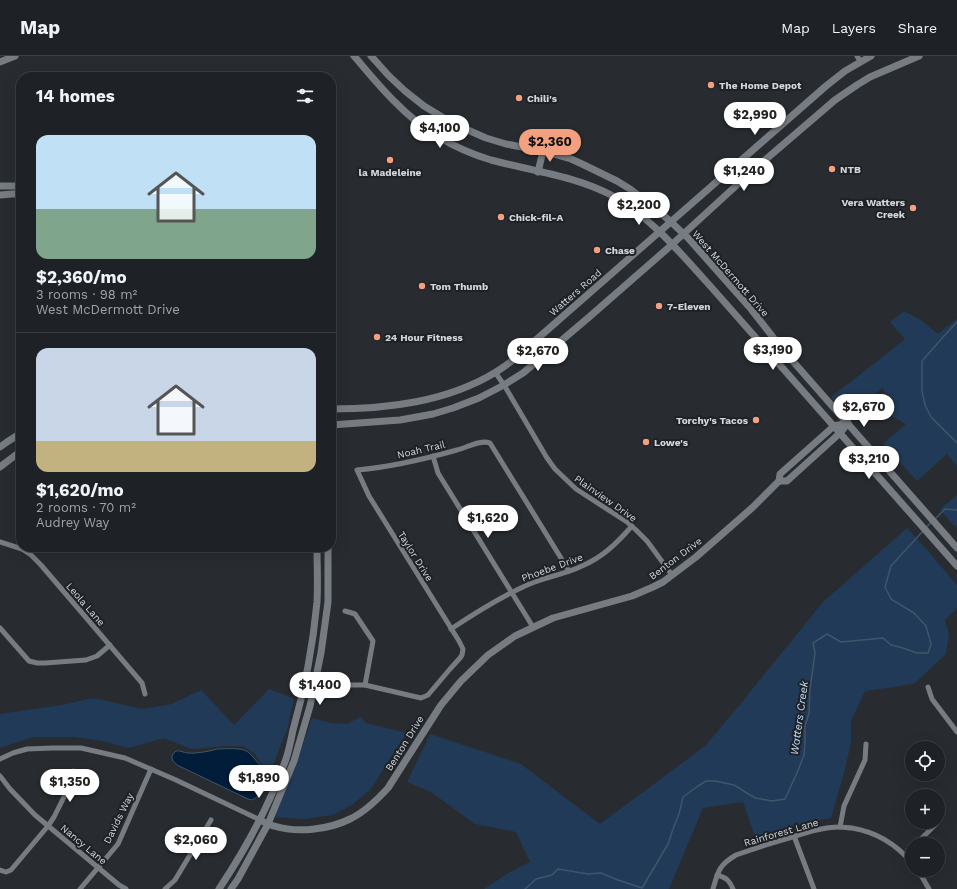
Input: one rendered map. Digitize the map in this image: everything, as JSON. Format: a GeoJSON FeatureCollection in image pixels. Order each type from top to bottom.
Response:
{"type":"FeatureCollection","features":[{"type":"Feature","properties":{"kind":"main road"},"geometry":{"type":"LineString","coordinates":[[0,62],[15,56]]}},
{"type":"Feature","properties":{"kind":"main road"},"geometry":{"type":"LineString","coordinates":[[354,56],[394,101],[423,127],[440,138],[469,153],[491,160],[573,180],[592,187],[606,193],[630,207],[660,232],[747,327],[957,566]]}},
{"type":"Feature","properties":{"kind":"main road","name":"West McDermott Drive"},"geometry":{"type":"LineString","coordinates":[[371,56],[405,91],[424,106],[452,123],[486,138],[506,144],[543,151],[570,159],[594,169],[642,198],[671,222],[758,318],[783,350],[957,548]]}},
{"type":"Feature","properties":{"kind":"main road","name":"Watters Road"},"geometry":{"type":"LineString","coordinates":[[336,409],[377,407],[412,403],[458,390],[495,372],[513,360],[845,70],[859,59],[871,56]]}},
{"type":"Feature","properties":{"kind":"main road"},"geometry":{"type":"LineString","coordinates":[[336,425],[400,420],[433,414],[479,398],[523,373],[588,318],[750,173],[835,100],[870,77],[919,56]]}},
{"type":"Feature","properties":{"kind":"main road"},"geometry":{"type":"LineString","coordinates":[[394,101],[405,91]]}},
{"type":"Feature","properties":{"kind":"main road"},"geometry":{"type":"LineString","coordinates":[[538,172],[543,151]]}},
{"type":"Feature","properties":{"kind":"main road"},"geometry":{"type":"LineString","coordinates":[[0,186],[16,186]]}},
{"type":"Feature","properties":{"kind":"main road"},"geometry":{"type":"LineString","coordinates":[[0,195],[16,194]]}},
{"type":"Feature","properties":{"kind":"main road"},"geometry":{"type":"LineString","coordinates":[[747,327],[758,318]]}},
{"type":"Feature","properties":{"kind":"main road","name":"Benton Drive"},"geometry":{"type":"LineString","coordinates":[[779,482],[780,474],[834,426],[848,423]]}},
{"type":"Feature","properties":{"kind":"main road","name":"Benton Drive"},"geometry":{"type":"LineString","coordinates":[[260,820],[268,824],[285,828],[305,830],[337,824],[350,819],[364,810],[378,799],[388,788],[441,704],[488,655],[515,636],[553,618],[632,596],[653,587],[672,575],[696,557],[779,482],[787,481],[840,433],[848,423]]}},
{"type":"Feature","properties":{"kind":"main road"},"geometry":{"type":"LineString","coordinates":[[0,447],[16,436]]}},
{"type":"Feature","properties":{"kind":"main road"},"geometry":{"type":"LineString","coordinates":[[0,466],[16,455]]}},
{"type":"Feature","properties":{"kind":"main road"},"geometry":{"type":"LineString","coordinates":[[219,889],[230,874],[260,820],[273,793],[286,759],[306,680],[311,649],[317,601],[317,552]]}},
{"type":"Feature","properties":{"kind":"main road"},"geometry":{"type":"LineString","coordinates":[[231,889],[268,824],[294,761],[310,706],[321,653],[328,602],[328,552]]}},
{"type":"Feature","properties":{"kind":"street"},"geometry":{"type":"LineString","coordinates":[[740,161],[750,173]]}},
{"type":"Feature","properties":{"kind":"street","name":"Plainview Drive"},"geometry":{"type":"LineString","coordinates":[[495,372],[555,469],[576,489],[632,526],[647,541],[672,575]]}},
{"type":"Feature","properties":{"kind":"street","name":"Noah Trail"},"geometry":{"type":"LineString","coordinates":[[358,470],[433,456],[487,441],[493,446],[569,571]]}},
{"type":"Feature","properties":{"kind":"street"},"geometry":{"type":"LineString","coordinates":[[433,456],[438,474],[533,627]]}},
{"type":"Feature","properties":{"kind":"street","name":"Taylor Drive"},"geometry":{"type":"LineString","coordinates":[[358,470],[369,496],[463,649],[460,658],[428,695],[421,698],[365,685]]}},
{"type":"Feature","properties":{"kind":"street","name":"Phoebe Drive"},"geometry":{"type":"LineString","coordinates":[[452,629],[490,604],[526,585],[569,571],[598,558],[622,538],[632,526]]}},
{"type":"Feature","properties":{"kind":"street","name":"Leola Lane"},"geometry":{"type":"LineString","coordinates":[[0,542],[16,547]]}},
{"type":"Feature","properties":{"kind":"street","name":"Leola Lane"},"geometry":{"type":"LineString","coordinates":[[26,552],[31,555],[142,683],[145,694]]}},
{"type":"Feature","properties":{"kind":"street"},"geometry":{"type":"LineString","coordinates":[[306,680],[333,686],[365,685],[373,641],[355,614],[345,611]]}},
{"type":"Feature","properties":{"kind":"street"},"geometry":{"type":"LineString","coordinates":[[0,628],[29,661],[37,663],[86,660],[97,656],[110,645]]}},
{"type":"Feature","properties":{"kind":"street"},"geometry":{"type":"LineString","coordinates":[[0,639],[5,634]]}},
{"type":"Feature","properties":{"kind":"street"},"geometry":{"type":"LineString","coordinates":[[928,687],[932,699],[957,732]]}},
{"type":"Feature","properties":{"kind":"street"},"geometry":{"type":"LineString","coordinates":[[840,827],[844,806],[865,760],[866,744]]}},
{"type":"Feature","properties":{"kind":"street","name":"Benton Drive"},"geometry":{"type":"LineString","coordinates":[[0,759],[27,749],[81,748],[125,758],[151,768],[260,820]]}},
{"type":"Feature","properties":{"kind":"street","name":"Davids Way"},"geometry":{"type":"LineString","coordinates":[[80,889],[118,844],[151,768]]}},
{"type":"Feature","properties":{"kind":"street"},"geometry":{"type":"LineString","coordinates":[[0,870],[6,872],[11,870],[48,826],[68,789],[73,771]]}},
{"type":"Feature","properties":{"kind":"street","name":"Nancy Lane"},"geometry":{"type":"LineString","coordinates":[[0,776],[35,815],[119,886],[126,889]]}},
{"type":"Feature","properties":{"kind":"street"},"geometry":{"type":"LineString","coordinates":[[165,889],[174,880],[211,820]]}},
{"type":"Feature","properties":{"kind":"street","name":"Rainforest Lane"},"geometry":{"type":"LineString","coordinates":[[713,889],[717,875],[727,860],[736,855],[812,830],[840,827],[860,830],[877,835],[905,854]]}},
{"type":"Feature","properties":{"kind":"street"},"geometry":{"type":"LineString","coordinates":[[923,837],[931,829]]}},
{"type":"Feature","properties":{"kind":"street"},"geometry":{"type":"LineString","coordinates":[[794,836],[814,889]]}},
{"type":"Feature","properties":{"kind":"street"},"geometry":{"type":"LineString","coordinates":[[717,875],[725,877],[730,882],[733,889]]}},
{"type":"Feature","properties":{"kind":"street"},"geometry":{"type":"LineString","coordinates":[[922,877],[929,889]]}},
{"type":"Feature","properties":{"kind":"shaded area"},"geometry":{"type":"Polygon","coordinates":[[[904,311],[921,320],[938,334],[957,319],[957,466],[947,454],[917,481],[883,444],[906,424],[886,413],[895,403],[882,388],[850,416],[831,397],[905,339],[890,322],[904,311]]]}},
{"type":"Feature","properties":{"kind":"shaded area"},"geometry":{"type":"Polygon","coordinates":[[[957,495],[957,527],[953,525],[940,509],[957,495]]]}},
{"type":"Feature","properties":{"kind":"shaded area"},"geometry":{"type":"Polygon","coordinates":[[[907,528],[957,585],[957,608],[945,620],[949,634],[946,654],[915,683],[865,691],[851,721],[851,743],[831,818],[808,822],[755,837],[743,802],[703,808],[669,889],[484,889],[510,872],[530,862],[516,832],[475,824],[431,792],[407,782],[430,734],[521,764],[600,824],[705,746],[823,602],[907,528]]]}},
{"type":"Feature","properties":{"kind":"shaded area"},"geometry":{"type":"Polygon","coordinates":[[[269,689],[294,699],[287,730],[269,775],[255,754],[243,746],[191,749],[164,738],[129,748],[102,741],[74,737],[33,737],[0,748],[0,714],[62,705],[93,698],[143,709],[172,704],[201,690],[234,725],[269,689]]]}},
{"type":"Feature","properties":{"kind":"shaded area"},"geometry":{"type":"Polygon","coordinates":[[[360,717],[366,723],[407,733],[371,789],[352,805],[332,815],[305,819],[276,817],[276,812],[290,777],[294,771],[312,718],[331,723],[347,724],[360,717]]]}},
{"type":"Feature","properties":{"kind":"shaded area"},"geometry":{"type":"Polygon","coordinates":[[[217,749],[245,750],[250,753],[258,763],[265,772],[266,777],[263,788],[256,798],[252,800],[248,799],[177,765],[172,758],[176,751],[194,753],[217,749]]]}},
{"type":"Feature","properties":{"kind":"waterway","name":"Watters Creek"},"geometry":{"type":"LineString","coordinates":[[957,322],[922,361],[922,391],[925,405],[931,417],[957,443]]}},
{"type":"Feature","properties":{"kind":"waterway","name":"Watters Creek"},"geometry":{"type":"LineString","coordinates":[[934,520],[945,509],[957,510]]}},
{"type":"Feature","properties":{"kind":"waterway","name":"Watters Creek"},"geometry":{"type":"LineString","coordinates":[[926,528],[931,522]]}},
{"type":"Feature","properties":{"kind":"waterway","name":"Watters Creek"},"geometry":{"type":"LineString","coordinates":[[525,889],[536,879],[552,875],[558,869],[588,874],[601,873],[642,888],[668,844],[679,814],[683,797],[706,781],[715,781],[734,785],[755,798],[772,801],[785,799],[804,755],[805,726],[809,713],[810,689],[815,653],[813,643],[827,634],[841,642],[883,638],[891,645],[917,653],[928,653],[931,644],[926,626],[914,613],[891,599],[885,587],[891,566],[923,531]]}},
{"type":"Feature","properties":{"kind":"place","name":"The Home Depot"},"geometry":{"type":"Point","coordinates":[711,85]}},
{"type":"Feature","properties":{"kind":"place","name":"Chili's"},"geometry":{"type":"Point","coordinates":[519,98]}},
{"type":"Feature","properties":{"kind":"place","name":"la Madeleine"},"geometry":{"type":"Point","coordinates":[390,160]}},
{"type":"Feature","properties":{"kind":"place","name":"NTB"},"geometry":{"type":"Point","coordinates":[832,169]}},
{"type":"Feature","properties":{"kind":"place","name":"Vera Watters Creek"},"geometry":{"type":"Point","coordinates":[913,208]}},
{"type":"Feature","properties":{"kind":"place","name":"Chick-fil-A"},"geometry":{"type":"Point","coordinates":[501,217]}},
{"type":"Feature","properties":{"kind":"place","name":"Chase"},"geometry":{"type":"Point","coordinates":[597,250]}},
{"type":"Feature","properties":{"kind":"place","name":"Tom Thumb"},"geometry":{"type":"Point","coordinates":[422,286]}},
{"type":"Feature","properties":{"kind":"place","name":"7-Eleven"},"geometry":{"type":"Point","coordinates":[659,306]}},
{"type":"Feature","properties":{"kind":"place","name":"24 Hour Fitness"},"geometry":{"type":"Point","coordinates":[377,337]}},
{"type":"Feature","properties":{"kind":"place","name":"Torchy's Tacos"},"geometry":{"type":"Point","coordinates":[756,420]}},
{"type":"Feature","properties":{"kind":"place","name":"Lowe's"},"geometry":{"type":"Point","coordinates":[646,442]}}]}
